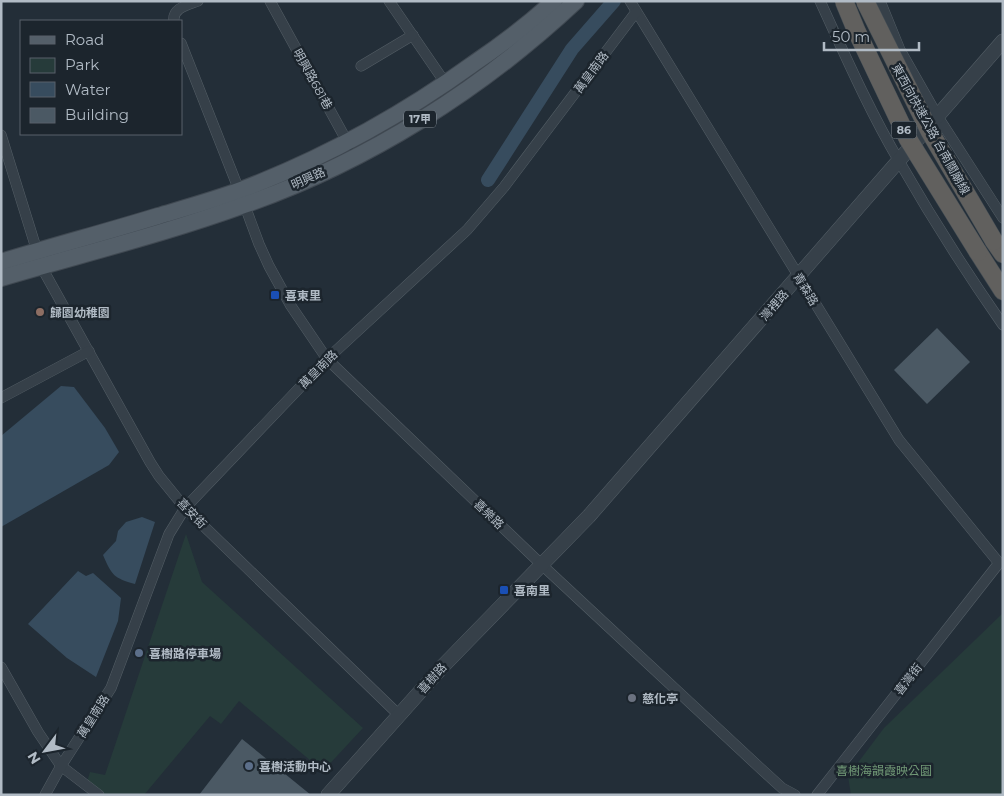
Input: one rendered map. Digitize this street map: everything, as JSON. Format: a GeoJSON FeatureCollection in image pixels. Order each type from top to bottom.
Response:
{"type":"FeatureCollection","features":[{"type":"Feature","properties":{"kind":"highway","name":"東西向快速公路 台南關廟線"},"geometry":{"type":"LineString","coordinates":[[844,1],[908,139],[1003,291]]}},
{"type":"Feature","properties":{"kind":"highway","name":"東西向快速公路 台南關廟線"},"geometry":{"type":"LineString","coordinates":[[865,1],[930,132],[998,248]]}},
{"type":"Feature","properties":{"kind":"main road","name":"明興路"},"geometry":{"type":"LineString","coordinates":[[1,278],[39,259],[242,198],[299,183],[446,84],[496,48],[554,1]]}},
{"type":"Feature","properties":{"kind":"main road","name":"明興路"},"geometry":{"type":"LineString","coordinates":[[352,149],[406,128],[454,98],[508,60],[576,1]]}},
{"type":"Feature","properties":{"kind":"main road","name":"明興路"},"geometry":{"type":"LineString","coordinates":[[1,262],[39,259]]}},
{"type":"Feature","properties":{"kind":"street"},"geometry":{"type":"LineString","coordinates":[[174,20],[173,17],[178,10],[198,1]]}},
{"type":"Feature","properties":{"kind":"street","name":"明興路681巷"},"geometry":{"type":"LineString","coordinates":[[270,1],[352,149]]}},
{"type":"Feature","properties":{"kind":"street"},"geometry":{"type":"LineString","coordinates":[[389,1],[446,84]]}},
{"type":"Feature","properties":{"kind":"street","name":"青森路"},"geometry":{"type":"LineString","coordinates":[[630,1],[899,440],[1000,563]]}},
{"type":"Feature","properties":{"kind":"street"},"geometry":{"type":"LineString","coordinates":[[820,1],[854,76],[899,161],[1003,325]]}},
{"type":"Feature","properties":{"kind":"street"},"geometry":{"type":"LineString","coordinates":[[880,1],[900,50],[938,117],[1003,218]]}},
{"type":"Feature","properties":{"kind":"street","name":"萬皇南路"},"geometry":{"type":"LineString","coordinates":[[45,795],[61,766],[111,688],[170,534],[185,508],[327,359],[467,230],[504,188],[636,11]]}},
{"type":"Feature","properties":{"kind":"street"},"geometry":{"type":"LineString","coordinates":[[361,66],[413,35]]}},
{"type":"Feature","properties":{"kind":"street","name":"灣裡路"},"geometry":{"type":"LineString","coordinates":[[542,566],[596,508],[799,277],[1003,41]]}},
{"type":"Feature","properties":{"kind":"street","name":"喜樂路"},"geometry":{"type":"LineString","coordinates":[[182,48],[186,67],[242,198],[259,244],[278,284],[327,359],[542,566],[764,772],[782,788],[794,795]]}},
{"type":"Feature","properties":{"kind":"street","name":"喜安街"},"geometry":{"type":"LineString","coordinates":[[1,135],[39,259],[159,476],[185,508],[399,716]]}},
{"type":"Feature","properties":{"kind":"street"},"geometry":{"type":"LineString","coordinates":[[1,398],[89,351]]}},
{"type":"Feature","properties":{"kind":"street","name":"喜灣街"},"geometry":{"type":"LineString","coordinates":[[817,795],[1000,563]]}},
{"type":"Feature","properties":{"kind":"street","name":"喜樹路"},"geometry":{"type":"LineString","coordinates":[[328,795],[442,667],[542,566]]}},
{"type":"Feature","properties":{"kind":"street"},"geometry":{"type":"LineString","coordinates":[[1,667],[38,732],[61,766],[99,795]]}},
{"type":"Feature","properties":{"kind":"green space"},"geometry":{"type":"Polygon","coordinates":[[[186,534],[202,582],[363,728],[323,771],[239,701],[221,724],[210,716],[144,795],[106,795],[87,782],[90,772],[105,775],[186,534]]]}},
{"type":"Feature","properties":{"kind":"green space","name":"喜樹海韻霞映公園"},"geometry":{"type":"Polygon","coordinates":[[[1003,613],[1003,795],[851,795],[848,776],[884,728],[1003,613]]]}},
{"type":"Feature","properties":{"kind":"water"},"geometry":{"type":"Polygon","coordinates":[[[61,386],[74,387],[105,428],[119,452],[109,465],[1,527],[1,436],[61,386]]]}},
{"type":"Feature","properties":{"kind":"water"},"geometry":{"type":"Polygon","coordinates":[[[142,517],[155,522],[135,584],[114,575],[103,555],[116,541],[118,531],[126,522],[142,517]]]}},
{"type":"Feature","properties":{"kind":"water"},"geometry":{"type":"Polygon","coordinates":[[[78,571],[86,576],[93,573],[121,598],[118,621],[96,677],[67,658],[28,624],[78,571]]]}},
{"type":"Feature","properties":{"kind":"building"},"geometry":{"type":"Polygon","coordinates":[[[937,328],[970,362],[927,404],[894,370],[937,328]]]}},
{"type":"Feature","properties":{"kind":"building","name":"喜樹活動中心"},"geometry":{"type":"Polygon","coordinates":[[[242,739],[311,795],[199,795],[242,739]]]}},
{"type":"Feature","properties":{"kind":"waterway"},"geometry":{"type":"LineString","coordinates":[[488,180],[572,49],[614,1]]}},
{"type":"Feature","properties":{"kind":"place","name":"喜東里"},"geometry":{"type":"Point","coordinates":[275,295]}},
{"type":"Feature","properties":{"kind":"place","name":"歸園幼稚園"},"geometry":{"type":"Point","coordinates":[40,312]}},
{"type":"Feature","properties":{"kind":"place","name":"喜南里"},"geometry":{"type":"Point","coordinates":[504,590]}},
{"type":"Feature","properties":{"kind":"place","name":"喜樹路停車場"},"geometry":{"type":"Point","coordinates":[139,653]}},
{"type":"Feature","properties":{"kind":"place","name":"慈化亭"},"geometry":{"type":"Point","coordinates":[632,698]}},
{"type":"Feature","properties":{"kind":"place","name":"喜樹活動中心"},"geometry":{"type":"Point","coordinates":[249,766]}}]}
